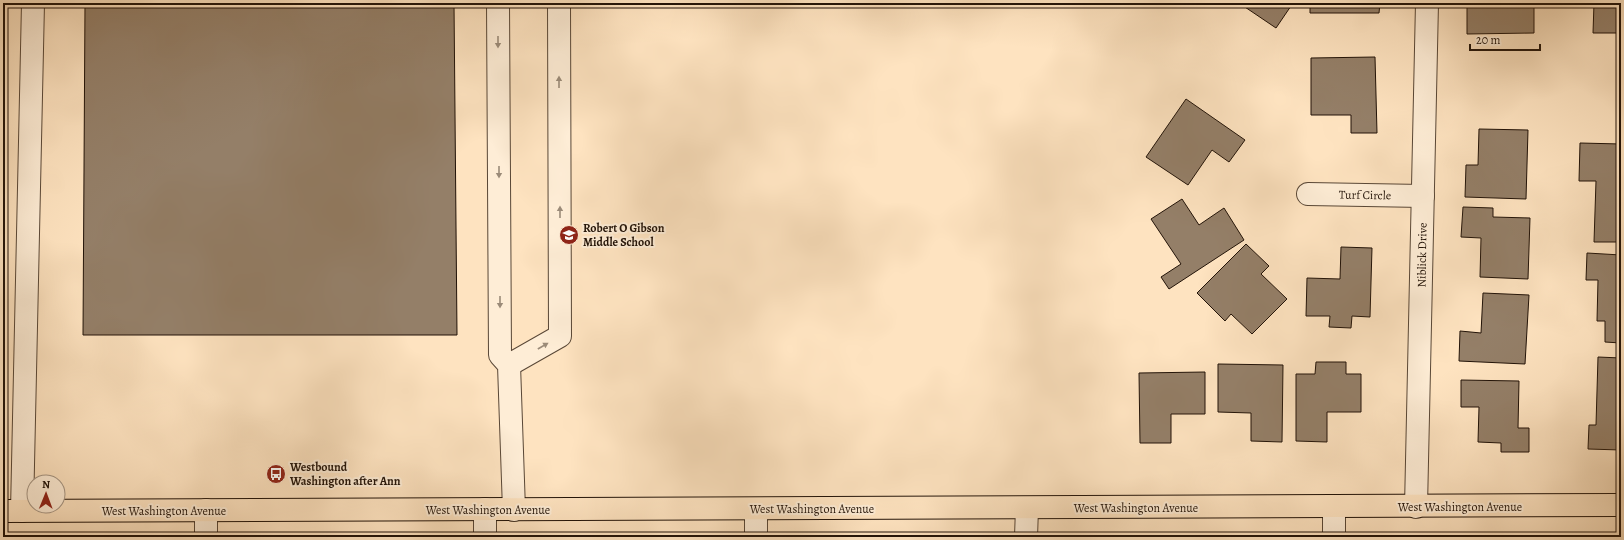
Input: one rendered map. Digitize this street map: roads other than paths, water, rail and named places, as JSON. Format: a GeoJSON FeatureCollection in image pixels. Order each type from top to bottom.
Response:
{"type":"FeatureCollection","features":[{"type":"Feature","properties":{"kind":"main road","name":"West Washington Avenue"},"geometry":{"type":"LineString","coordinates":[[13,511],[1334,508],[1621,505]]}},
{"type":"Feature","properties":{"kind":"street"},"geometry":{"type":"LineString","coordinates":[[13,511],[33,3]]}},
{"type":"Feature","properties":{"kind":"street"},"geometry":{"type":"LineString","coordinates":[[498,3],[500,355],[509,365],[514,510]]}},
{"type":"Feature","properties":{"kind":"street"},"geometry":{"type":"LineString","coordinates":[[509,365],[560,336],[559,3]]}},
{"type":"Feature","properties":{"kind":"street","name":"Niblick Drive"},"geometry":{"type":"LineString","coordinates":[[1416,507],[1427,3]]}},
{"type":"Feature","properties":{"kind":"street","name":"Turf Circle"},"geometry":{"type":"LineString","coordinates":[[1308,194],[1423,196]]}},
{"type":"Feature","properties":{"kind":"street"},"geometry":{"type":"LineString","coordinates":[[1026,537],[1027,508]]}},
{"type":"Feature","properties":{"kind":"street"},"geometry":{"type":"LineString","coordinates":[[1334,508],[1334,537]]}},
{"type":"Feature","properties":{"kind":"street"},"geometry":{"type":"LineString","coordinates":[[485,509],[485,537]]}},
{"type":"Feature","properties":{"kind":"street"},"geometry":{"type":"LineString","coordinates":[[756,509],[756,537]]}},
{"type":"Feature","properties":{"kind":"street"},"geometry":{"type":"LineString","coordinates":[[206,510],[206,537]]}},
{"type":"Feature","properties":{"kind":"place","name":"Robert O Gibson Middle School"},"geometry":{"type":"Point","coordinates":[569,235]}},
{"type":"Feature","properties":{"kind":"place","name":"Westbound Washington after Ann"},"geometry":{"type":"Point","coordinates":[276,474]}}]}
